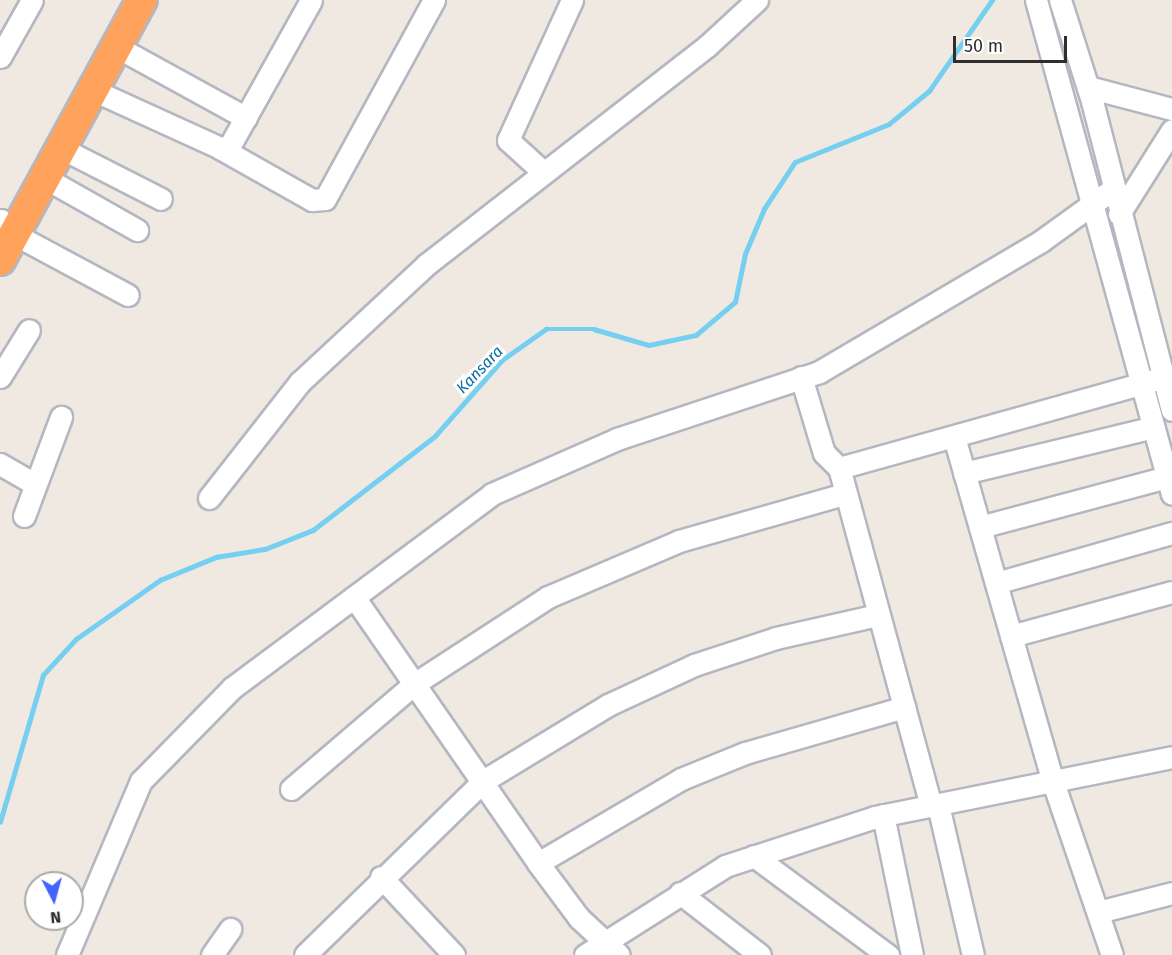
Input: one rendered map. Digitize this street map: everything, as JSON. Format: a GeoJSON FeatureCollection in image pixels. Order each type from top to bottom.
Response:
{"type":"FeatureCollection","features":[{"type":"Feature","properties":{"kind":"highway"},"geometry":{"type":"LineString","coordinates":[[3,231],[120,0]]}},
{"type":"Feature","properties":{"kind":"highway"},"geometry":{"type":"LineString","coordinates":[[3,231],[45,178],[142,0]]}},
{"type":"Feature","properties":{"kind":"street"},"geometry":{"type":"LineString","coordinates":[[3,46],[32,0]]}},
{"type":"Feature","properties":{"kind":"street"},"geometry":{"type":"LineString","coordinates":[[220,148],[232,144],[311,0]]}},
{"type":"Feature","properties":{"kind":"street"},"geometry":{"type":"LineString","coordinates":[[93,90],[220,148],[312,200],[325,199],[434,0]]}},
{"type":"Feature","properties":{"kind":"street"},"geometry":{"type":"LineString","coordinates":[[542,171],[508,140],[572,0]]}},
{"type":"Feature","properties":{"kind":"street"},"geometry":{"type":"LineString","coordinates":[[209,498],[300,382],[427,264],[542,171],[707,46],[757,0]]}},
{"type":"Feature","properties":{"kind":"street"},"geometry":{"type":"LineString","coordinates":[[980,527],[1170,485],[1141,383],[1095,201],[1036,0]]}},
{"type":"Feature","properties":{"kind":"street"},"geometry":{"type":"LineString","coordinates":[[1060,0],[1088,87],[1119,214],[1172,410]]}},
{"type":"Feature","properties":{"kind":"street"},"geometry":{"type":"LineString","coordinates":[[117,47],[246,118]]}},
{"type":"Feature","properties":{"kind":"street"},"geometry":{"type":"LineString","coordinates":[[1088,87],[1172,109]]}},
{"type":"Feature","properties":{"kind":"street"},"geometry":{"type":"LineString","coordinates":[[1119,214],[1172,130]]}},
{"type":"Feature","properties":{"kind":"street"},"geometry":{"type":"LineString","coordinates":[[61,148],[161,199]]}},
{"type":"Feature","properties":{"kind":"street"},"geometry":{"type":"LineString","coordinates":[[45,178],[137,230]]}},
{"type":"Feature","properties":{"kind":"street"},"geometry":{"type":"LineString","coordinates":[[68,955],[141,781],[232,688],[492,494],[617,439],[819,372],[1041,241],[1113,189]]}},
{"type":"Feature","properties":{"kind":"street"},"geometry":{"type":"LineString","coordinates":[[3,231],[128,295]]}},
{"type":"Feature","properties":{"kind":"street"},"geometry":{"type":"LineString","coordinates":[[2,370],[29,330]]}},
{"type":"Feature","properties":{"kind":"street"},"geometry":{"type":"LineString","coordinates":[[801,377],[824,453],[838,468],[904,707],[935,805],[973,955]]}},
{"type":"Feature","properties":{"kind":"street"},"geometry":{"type":"LineString","coordinates":[[838,468],[1162,378]]}},
{"type":"Feature","properties":{"kind":"street"},"geometry":{"type":"LineString","coordinates":[[24,516],[33,483],[62,417]]}},
{"type":"Feature","properties":{"kind":"street"},"geometry":{"type":"LineString","coordinates":[[964,474],[1154,428]]}},
{"type":"Feature","properties":{"kind":"street"},"geometry":{"type":"LineString","coordinates":[[954,437],[1053,782],[1112,955]]}},
{"type":"Feature","properties":{"kind":"street"},"geometry":{"type":"LineString","coordinates":[[0,464],[33,483]]}},
{"type":"Feature","properties":{"kind":"street"},"geometry":{"type":"LineString","coordinates":[[291,789],[414,684],[548,597],[679,541],[844,494]]}},
{"type":"Feature","properties":{"kind":"street"},"geometry":{"type":"LineString","coordinates":[[996,583],[1172,533]]}},
{"type":"Feature","properties":{"kind":"street"},"geometry":{"type":"LineString","coordinates":[[1011,636],[1172,592]]}},
{"type":"Feature","properties":{"kind":"street"},"geometry":{"type":"LineString","coordinates":[[354,597],[483,781],[537,863],[612,948]]}},
{"type":"Feature","properties":{"kind":"street"},"geometry":{"type":"LineString","coordinates":[[305,955],[381,877],[483,781],[608,705],[694,665],[777,638],[878,615]]}},
{"type":"Feature","properties":{"kind":"street"},"geometry":{"type":"LineString","coordinates":[[537,863],[681,779],[745,753],[904,707]]}},
{"type":"Feature","properties":{"kind":"street"},"geometry":{"type":"LineString","coordinates":[[585,955],[612,948],[680,893],[725,866],[754,856],[883,815],[1172,757]]}},
{"type":"Feature","properties":{"kind":"street"},"geometry":{"type":"LineString","coordinates":[[883,815],[912,955]]}},
{"type":"Feature","properties":{"kind":"street"},"geometry":{"type":"LineString","coordinates":[[754,856],[888,955]]}},
{"type":"Feature","properties":{"kind":"street"},"geometry":{"type":"LineString","coordinates":[[381,877],[454,955]]}},
{"type":"Feature","properties":{"kind":"street"},"geometry":{"type":"LineString","coordinates":[[680,893],[760,955]]}},
{"type":"Feature","properties":{"kind":"street"},"geometry":{"type":"LineString","coordinates":[[1098,912],[1172,893]]}},
{"type":"Feature","properties":{"kind":"street"},"geometry":{"type":"LineString","coordinates":[[212,955],[230,929]]}},
{"type":"Feature","properties":{"kind":"waterway","name":"Kansara"},"geometry":{"type":"LineString","coordinates":[[0,822],[43,675],[76,639],[160,580],[216,557],[265,549],[313,530],[435,436],[502,360],[546,329],[594,329],[649,345],[696,335],[735,302],[745,254],[764,209],[795,162],[889,124],[929,91],[992,0]]}}]}
